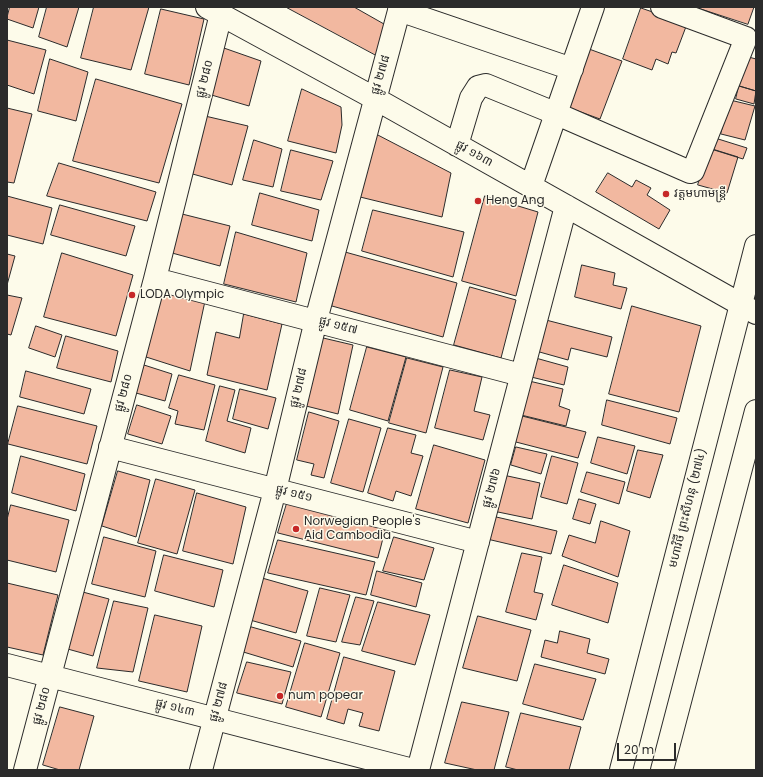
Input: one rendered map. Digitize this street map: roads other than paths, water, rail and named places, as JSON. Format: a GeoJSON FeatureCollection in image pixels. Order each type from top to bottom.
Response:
{"type":"FeatureCollection","features":[{"type":"Feature","properties":{"kind":"street"},"geometry":{"type":"LineString","coordinates":[[531,186],[593,7]]}},
{"type":"Feature","properties":{"kind":"street"},"geometry":{"type":"LineString","coordinates":[[457,145],[471,98],[478,87],[486,85],[690,172],[693,171],[751,38],[662,7]]}},
{"type":"Feature","properties":{"kind":"street"},"geometry":{"type":"LineString","coordinates":[[399,9],[572,69]]}},
{"type":"Feature","properties":{"kind":"street","name":"ផ្លូវ ២៧៨"},"geometry":{"type":"LineString","coordinates":[[201,770],[275,490],[316,320],[374,98],[399,9]]}},
{"type":"Feature","properties":{"kind":"street","name":"ផ្លូវ ១៦៣"},"geometry":{"type":"LineString","coordinates":[[214,11],[374,98],[748,308]]}},
{"type":"Feature","properties":{"kind":"street","name":"ផ្លូវ ២៨០"},"geometry":{"type":"LineString","coordinates":[[25,770],[155,279],[214,11]]}},
{"type":"Feature","properties":{"kind":"street","name":"ផ្លូវ ២៧៦"},"geometry":{"type":"LineString","coordinates":[[418,770],[566,206]]}},
{"type":"Feature","properties":{"kind":"street","name":"មហាវិថី ព្រះសីហនុ (២៧៤)"},"geometry":{"type":"LineString","coordinates":[[620,770],[748,308],[756,246]]}},
{"type":"Feature","properties":{"kind":"street","name":"ផ្លូវ ១៥៧"},"geometry":{"type":"LineString","coordinates":[[155,279],[521,375]]}},
{"type":"Feature","properties":{"kind":"street"},"geometry":{"type":"LineString","coordinates":[[662,770],[756,411]]}},
{"type":"Feature","properties":{"kind":"street","name":"ផ្លូវ ១៥១"},"geometry":{"type":"LineString","coordinates":[[110,447],[478,542]]}},
{"type":"Feature","properties":{"kind":"street","name":"ផ្លូវ ១៤៣"},"geometry":{"type":"LineString","coordinates":[[7,665],[413,770]]}},
{"type":"Feature","properties":{"kind":"place","name":"វត្តមហាមន្រ្តី"},"geometry":{"type":"Point","coordinates":[666,194]}},
{"type":"Feature","properties":{"kind":"place","name":"Heng Ang"},"geometry":{"type":"Point","coordinates":[478,201]}},
{"type":"Feature","properties":{"kind":"place","name":"LODA Olympic"},"geometry":{"type":"Point","coordinates":[132,295]}},
{"type":"Feature","properties":{"kind":"place","name":"Norwegian People's Aid Cambodia"},"geometry":{"type":"Point","coordinates":[296,529]}},
{"type":"Feature","properties":{"kind":"place","name":"num popear"},"geometry":{"type":"Point","coordinates":[280,696]}}]}
